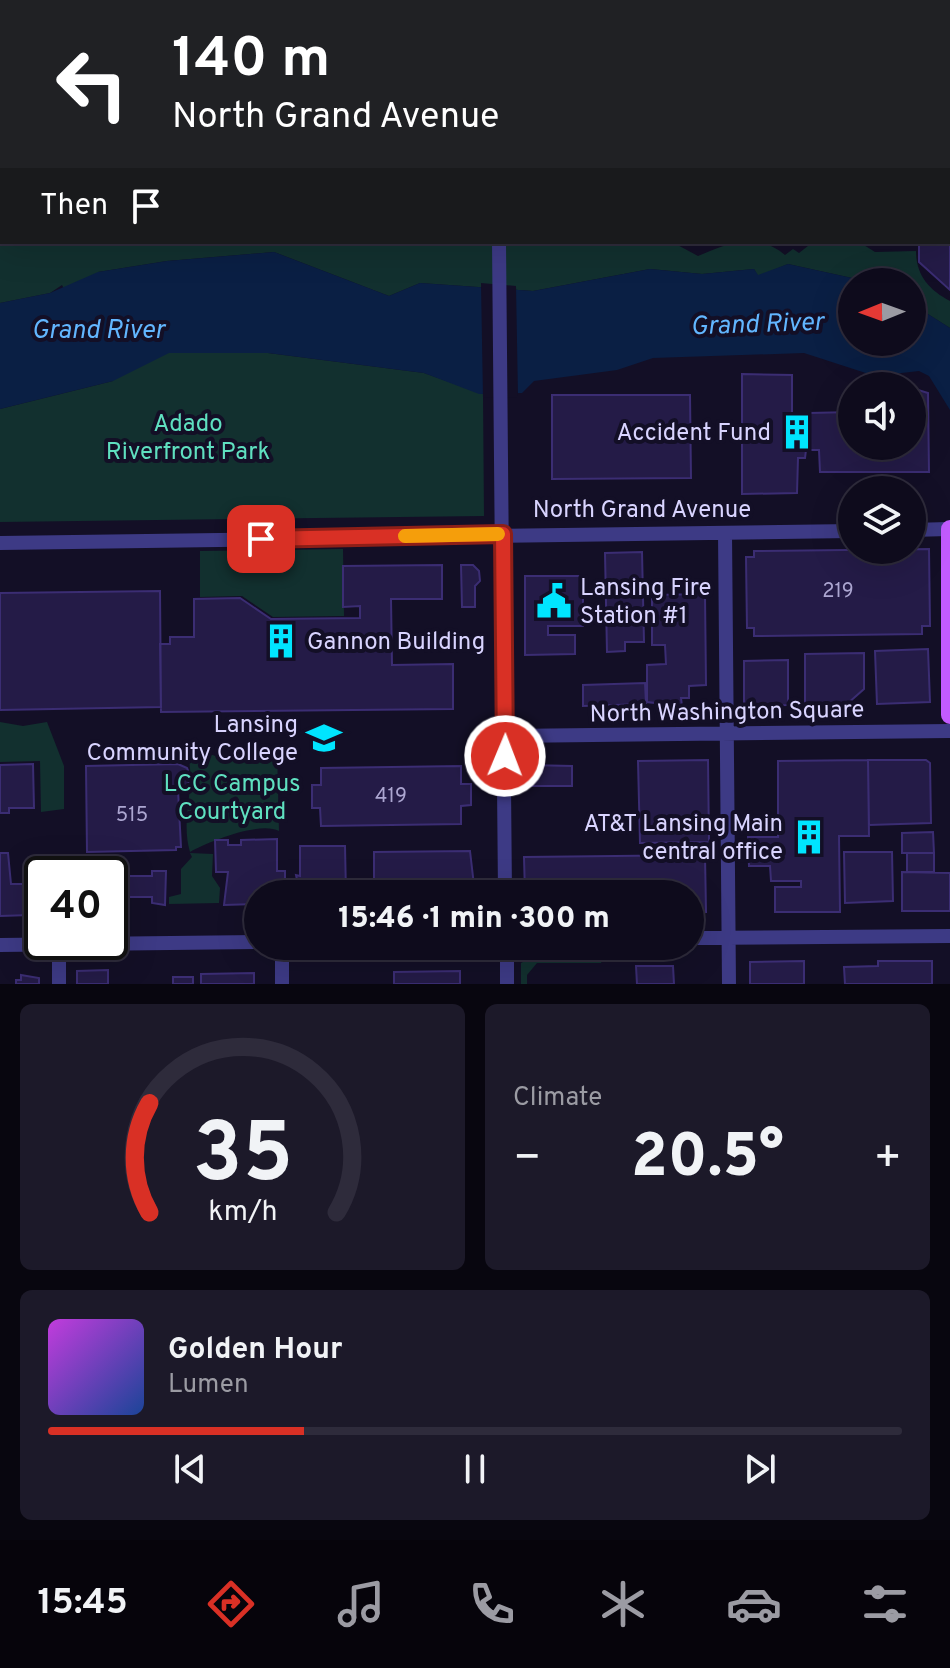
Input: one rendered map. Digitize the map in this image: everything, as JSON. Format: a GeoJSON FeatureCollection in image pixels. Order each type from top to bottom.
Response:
{"type":"FeatureCollection","features":[{"type":"Feature","properties":{"kind":"main road"},"geometry":{"type":"LineString","coordinates":[[949,529],[950,715]]}},
{"type":"Feature","properties":{"kind":"street"},"geometry":{"type":"LineString","coordinates":[[499,244],[505,880]]}},
{"type":"Feature","properties":{"kind":"street"},"geometry":{"type":"LineString","coordinates":[[926,530],[949,529]]}},
{"type":"Feature","properties":{"kind":"street","name":"North Grand Avenue"},"geometry":{"type":"LineString","coordinates":[[0,543],[838,531]]}},
{"type":"Feature","properties":{"kind":"street"},"geometry":{"type":"LineString","coordinates":[[725,533],[729,984]]}},
{"type":"Feature","properties":{"kind":"street","name":"North Washington Square"},"geometry":{"type":"LineString","coordinates":[[505,736],[950,731]]}},
{"type":"Feature","properties":{"kind":"street"},"geometry":{"type":"LineString","coordinates":[[704,938],[950,936]]}},
{"type":"Feature","properties":{"kind":"street"},"geometry":{"type":"LineString","coordinates":[[128,943],[244,942]]}},
{"type":"Feature","properties":{"kind":"street"},"geometry":{"type":"LineString","coordinates":[[0,945],[24,945]]}},
{"type":"Feature","properties":{"kind":"street"},"geometry":{"type":"LineString","coordinates":[[59,960],[59,984]]}},
{"type":"Feature","properties":{"kind":"street"},"geometry":{"type":"LineString","coordinates":[[282,960],[282,984]]}},
{"type":"Feature","properties":{"kind":"street"},"geometry":{"type":"LineString","coordinates":[[507,960],[507,984]]}},
{"type":"Feature","properties":{"kind":"green space","name":"Adado Riverfront Park"},"geometry":{"type":"Polygon","coordinates":[[[0,244],[676,244],[698,256],[732,244],[766,244],[785,255],[793,249],[799,253],[810,244],[862,244],[875,252],[916,251],[918,268],[838,268],[838,275],[788,264],[758,276],[754,269],[702,274],[650,269],[533,291],[420,283],[389,296],[274,252],[167,261],[98,272],[169,353],[268,353],[424,373],[483,394],[484,516],[0,522],[0,409],[113,381],[62,285],[50,293],[0,303],[0,244]]]}},
{"type":"Feature","properties":{"kind":"green space","name":"Adado Riverfront Park"},"geometry":{"type":"Polygon","coordinates":[[[926,282],[936,292],[950,301],[950,328],[926,313],[926,282]]]}},
{"type":"Feature","properties":{"kind":"green space"},"geometry":{"type":"Polygon","coordinates":[[[343,549],[344,616],[273,617],[242,596],[200,597],[200,551],[343,549]]]}},
{"type":"Feature","properties":{"kind":"green space"},"geometry":{"type":"Polygon","coordinates":[[[0,722],[23,726],[47,722],[64,766],[64,809],[41,812],[40,761],[0,762],[0,722]]]}},
{"type":"Feature","properties":{"kind":"green space","name":"LCC Campus Courtyard"},"geometry":{"type":"Polygon","coordinates":[[[277,749],[279,831],[247,831],[221,838],[190,852],[187,839],[188,755],[204,752],[224,759],[241,752],[277,749]]]}},
{"type":"Feature","properties":{"kind":"green space"},"geometry":{"type":"Polygon","coordinates":[[[190,853],[213,854],[212,876],[220,888],[219,903],[169,904],[169,897],[181,894],[181,869],[192,857],[190,853]]]}},
{"type":"Feature","properties":{"kind":"green space"},"geometry":{"type":"Polygon","coordinates":[[[526,960],[602,960],[601,963],[537,963],[527,975],[527,984],[521,984],[521,963],[526,960]]]}},
{"type":"Feature","properties":{"kind":"water","name":"Grand River"},"geometry":{"type":"Polygon","coordinates":[[[274,252],[389,296],[420,283],[533,291],[650,269],[702,274],[754,269],[758,275],[788,264],[838,275],[838,356],[926,356],[926,313],[950,328],[950,410],[926,372],[863,372],[804,353],[653,358],[617,370],[534,381],[522,393],[479,394],[424,373],[268,353],[169,353],[113,381],[0,409],[0,303],[50,293],[98,272],[167,261],[274,252]]]}},
{"type":"Feature","properties":{"kind":"pier"},"geometry":{"type":"Polygon","coordinates":[[[481,283],[516,286],[518,397],[483,398],[481,283]]]}},
{"type":"Feature","properties":{"kind":"building"},"geometry":{"type":"Polygon","coordinates":[[[919,244],[950,244],[950,290],[919,262],[919,244]]]}},
{"type":"Feature","properties":{"kind":"building","name":"Accident Fund"},"geometry":{"type":"Polygon","coordinates":[[[742,374],[792,375],[792,417],[809,418],[809,413],[838,412],[838,460],[926,460],[928,393],[929,472],[820,472],[819,450],[806,450],[805,458],[798,458],[797,493],[742,494],[742,374]]]}},
{"type":"Feature","properties":{"kind":"building"},"geometry":{"type":"Polygon","coordinates":[[[552,395],[690,395],[691,478],[552,479],[552,395]]]}},
{"type":"Feature","properties":{"kind":"building"},"geometry":{"type":"Polygon","coordinates":[[[926,549],[929,549],[930,626],[922,626],[922,634],[754,636],[754,628],[747,628],[746,557],[754,557],[754,551],[838,550],[838,564],[926,564],[926,549]]]}},
{"type":"Feature","properties":{"kind":"building"},"geometry":{"type":"Polygon","coordinates":[[[642,552],[644,642],[625,642],[625,651],[607,652],[605,553],[642,552]]]}},
{"type":"Feature","properties":{"kind":"building","name":"Gannon Building"},"geometry":{"type":"Polygon","coordinates":[[[442,565],[442,599],[391,599],[392,665],[453,664],[453,709],[161,712],[160,644],[170,644],[170,637],[194,637],[194,599],[240,598],[271,619],[360,618],[360,606],[343,607],[343,566],[442,565]]]}},
{"type":"Feature","properties":{"kind":"building"},"geometry":{"type":"Polygon","coordinates":[[[461,565],[473,565],[479,571],[475,607],[462,607],[461,565]]]}},
{"type":"Feature","properties":{"kind":"building","name":"Lansing Fire Station #1"},"geometry":{"type":"Polygon","coordinates":[[[525,576],[583,576],[583,626],[548,626],[548,635],[575,635],[575,654],[525,655],[525,576]]]}},
{"type":"Feature","properties":{"kind":"building"},"geometry":{"type":"Polygon","coordinates":[[[160,591],[161,707],[0,710],[0,593],[160,591]]]}},
{"type":"Feature","properties":{"kind":"building"},"geometry":{"type":"Polygon","coordinates":[[[705,594],[706,685],[689,686],[689,698],[681,698],[682,706],[647,702],[647,665],[666,664],[665,645],[652,645],[652,595],[705,594]]]}},
{"type":"Feature","properties":{"kind":"building"},"geometry":{"type":"Polygon","coordinates":[[[928,649],[930,702],[877,704],[875,651],[928,649]]]}},
{"type":"Feature","properties":{"kind":"building"},"geometry":{"type":"Polygon","coordinates":[[[864,653],[864,689],[847,704],[805,705],[805,654],[864,653]]]}},
{"type":"Feature","properties":{"kind":"building"},"geometry":{"type":"Polygon","coordinates":[[[788,660],[788,705],[744,706],[744,661],[788,660]]]}},
{"type":"Feature","properties":{"kind":"building"},"geometry":{"type":"Polygon","coordinates":[[[645,683],[646,704],[583,706],[583,685],[645,683]]]}},
{"type":"Feature","properties":{"kind":"building"},"geometry":{"type":"Polygon","coordinates":[[[708,760],[709,842],[640,843],[638,761],[708,760]]]}},
{"type":"Feature","properties":{"kind":"building","name":"AT&T Lansing Main central office"},"geometry":{"type":"Polygon","coordinates":[[[868,760],[869,836],[839,836],[840,912],[775,912],[775,887],[801,887],[801,881],[771,881],[770,866],[749,866],[748,837],[778,837],[778,761],[868,760]]]}},
{"type":"Feature","properties":{"kind":"building"},"geometry":{"type":"Polygon","coordinates":[[[868,760],[926,760],[930,763],[931,823],[869,825],[868,760]]]}},
{"type":"Feature","properties":{"kind":"building"},"geometry":{"type":"Polygon","coordinates":[[[33,764],[34,808],[9,808],[9,813],[0,813],[0,765],[33,764]]]}},
{"type":"Feature","properties":{"kind":"building"},"geometry":{"type":"Polygon","coordinates":[[[178,764],[187,768],[190,775],[188,786],[178,790],[181,847],[176,847],[176,850],[87,852],[86,766],[178,764]]]}},
{"type":"Feature","properties":{"kind":"building"},"geometry":{"type":"Polygon","coordinates":[[[527,765],[572,766],[572,786],[527,786],[527,765]]]}},
{"type":"Feature","properties":{"kind":"building"},"geometry":{"type":"Polygon","coordinates":[[[461,766],[461,784],[471,784],[471,805],[461,806],[461,824],[321,826],[320,808],[312,808],[312,785],[321,785],[321,768],[461,766]]]}},
{"type":"Feature","properties":{"kind":"building"},"geometry":{"type":"Polygon","coordinates":[[[933,832],[934,853],[902,853],[902,833],[933,832]]]}},
{"type":"Feature","properties":{"kind":"building"},"geometry":{"type":"Polygon","coordinates":[[[277,839],[277,871],[285,871],[285,880],[244,880],[244,904],[224,905],[228,872],[216,872],[215,840],[228,840],[228,845],[241,845],[241,840],[277,839]]]}},
{"type":"Feature","properties":{"kind":"building"},"geometry":{"type":"Polygon","coordinates":[[[300,846],[345,846],[346,880],[297,880],[296,875],[300,876],[300,846]]]}},
{"type":"Feature","properties":{"kind":"building"},"geometry":{"type":"Polygon","coordinates":[[[470,851],[473,880],[374,880],[374,852],[470,851]]]}},
{"type":"Feature","properties":{"kind":"building"},"geometry":{"type":"Polygon","coordinates":[[[844,852],[892,852],[893,901],[845,903],[844,852]]]}},
{"type":"Feature","properties":{"kind":"building"},"geometry":{"type":"Polygon","coordinates":[[[0,853],[8,853],[11,884],[24,884],[24,915],[0,916],[0,853]]]}},
{"type":"Feature","properties":{"kind":"building"},"geometry":{"type":"Polygon","coordinates":[[[907,853],[934,853],[934,872],[907,872],[907,853]]]}},
{"type":"Feature","properties":{"kind":"building"},"geometry":{"type":"Polygon","coordinates":[[[705,855],[706,912],[704,880],[525,880],[524,857],[705,855]]]}},
{"type":"Feature","properties":{"kind":"building"},"geometry":{"type":"Polygon","coordinates":[[[152,871],[166,871],[165,905],[152,903],[152,897],[128,897],[128,876],[152,876],[152,871]]]}},
{"type":"Feature","properties":{"kind":"building"},"geometry":{"type":"Polygon","coordinates":[[[902,872],[950,873],[950,911],[902,911],[902,872]]]}},
{"type":"Feature","properties":{"kind":"building"},"geometry":{"type":"Polygon","coordinates":[[[804,961],[804,984],[750,984],[750,962],[804,961]]]}},
{"type":"Feature","properties":{"kind":"building"},"geometry":{"type":"Polygon","coordinates":[[[878,961],[932,961],[932,984],[845,984],[844,967],[878,966],[878,961]]]}},
{"type":"Feature","properties":{"kind":"building"},"geometry":{"type":"Polygon","coordinates":[[[636,966],[673,966],[674,984],[637,984],[636,966]]]}},
{"type":"Feature","properties":{"kind":"building"},"geometry":{"type":"Polygon","coordinates":[[[108,970],[108,984],[77,984],[77,971],[108,970]]]}},
{"type":"Feature","properties":{"kind":"building"},"geometry":{"type":"Polygon","coordinates":[[[460,971],[460,984],[394,984],[394,972],[460,971]]]}},
{"type":"Feature","properties":{"kind":"building"},"geometry":{"type":"Polygon","coordinates":[[[254,973],[254,984],[201,984],[201,974],[254,973]]]}},
{"type":"Feature","properties":{"kind":"building"},"geometry":{"type":"Polygon","coordinates":[[[21,975],[39,978],[39,984],[16,984],[16,980],[21,980],[21,975]]]}},
{"type":"Feature","properties":{"kind":"building"},"geometry":{"type":"Polygon","coordinates":[[[173,977],[193,977],[193,984],[173,984],[173,977]]]}},
{"type":"Feature","properties":{"kind":"slow traffic"},"geometry":{"type":"LineString","coordinates":[[405,536],[498,534]]}},
{"type":"Feature","properties":{"kind":"place","name":"Accident Fund"},"geometry":{"type":"Point","coordinates":[797,432]}},
{"type":"Feature","properties":{"kind":"place","name":"Lansing Fire Station #1"},"geometry":{"type":"Point","coordinates":[554,601]}},
{"type":"Feature","properties":{"kind":"place","name":"Gannon Building"},"geometry":{"type":"Point","coordinates":[281,641]}},
{"type":"Feature","properties":{"kind":"place","name":"Lansing Community College"},"geometry":{"type":"Point","coordinates":[324,738]}},
{"type":"Feature","properties":{"kind":"place","name":"AT&T Lansing Main central office"},"geometry":{"type":"Point","coordinates":[809,837]}},
{"type":"Feature","properties":{"kind":"route"},"geometry":{"type":"LineString","coordinates":[[261,539],[503,534],[505,756]]}}]}
